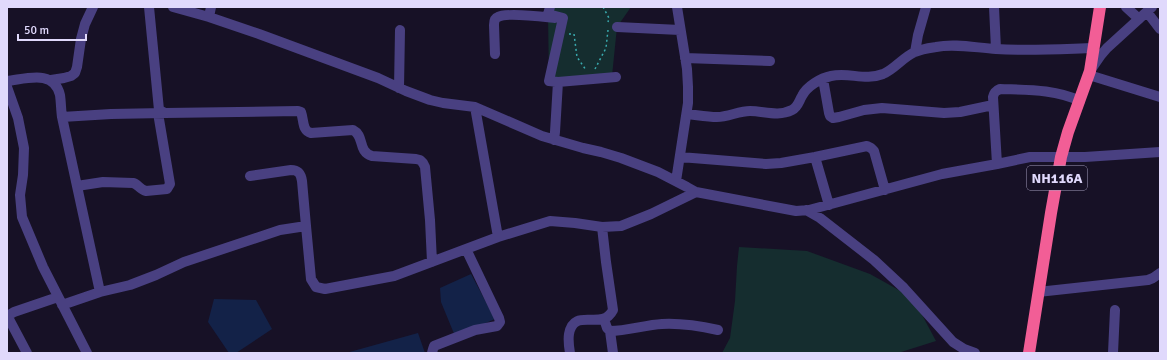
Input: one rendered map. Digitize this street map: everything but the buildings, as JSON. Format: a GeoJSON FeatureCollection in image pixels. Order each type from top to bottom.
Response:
{"type":"FeatureCollection","features":[{"type":"Feature","properties":{"kind":"highway","name":"NH116A"},"geometry":{"type":"LineString","coordinates":[[1029,353],[1061,157],[1068,132],[1090,73],[1100,7]]}},
{"type":"Feature","properties":{"kind":"street"},"geometry":{"type":"LineString","coordinates":[[51,80],[71,76],[75,72],[85,24],[93,7]]}},
{"type":"Feature","properties":{"kind":"street"},"geometry":{"type":"LineString","coordinates":[[76,186],[103,182],[132,183],[139,186],[142,191],[146,191],[167,189],[170,184],[161,113],[158,107],[149,7]]}},
{"type":"Feature","properties":{"kind":"street"},"geometry":{"type":"LineString","coordinates":[[173,7],[210,12],[430,100],[475,107],[554,140],[621,158],[658,172],[696,192],[790,210],[806,210],[829,205],[942,174],[1030,157],[1085,157],[1160,152]]}},
{"type":"Feature","properties":{"kind":"street"},"geometry":{"type":"LineString","coordinates":[[550,7],[548,14],[563,18]]}},
{"type":"Feature","properties":{"kind":"street"},"geometry":{"type":"LineString","coordinates":[[676,181],[688,103],[685,58],[677,7]]}},
{"type":"Feature","properties":{"kind":"street"},"geometry":{"type":"LineString","coordinates":[[915,52],[926,7]]}},
{"type":"Feature","properties":{"kind":"street"},"geometry":{"type":"LineString","coordinates":[[994,7],[996,49]]}},
{"type":"Feature","properties":{"kind":"street"},"geometry":{"type":"LineString","coordinates":[[1126,7],[1139,19]]}},
{"type":"Feature","properties":{"kind":"street"},"geometry":{"type":"LineString","coordinates":[[1160,29],[1150,9],[1107,48],[1090,73],[1160,97]]}},
{"type":"Feature","properties":{"kind":"street"},"geometry":{"type":"LineString","coordinates":[[495,54],[494,20],[497,17],[515,15],[563,18]]}},
{"type":"Feature","properties":{"kind":"street"},"geometry":{"type":"LineString","coordinates":[[563,18],[549,81],[558,82],[616,78]]}},
{"type":"Feature","properties":{"kind":"street"},"geometry":{"type":"LineString","coordinates":[[617,27],[680,30]]}},
{"type":"Feature","properties":{"kind":"street"},"geometry":{"type":"LineString","coordinates":[[398,88],[400,30]]}},
{"type":"Feature","properties":{"kind":"street"},"geometry":{"type":"LineString","coordinates":[[687,114],[717,117],[751,111],[770,113],[791,111],[796,107],[805,91],[823,79],[832,75],[874,77],[890,70],[915,52],[937,46],[1041,50],[1094,48]]}},
{"type":"Feature","properties":{"kind":"street"},"geometry":{"type":"LineString","coordinates":[[685,58],[770,61]]}},
{"type":"Feature","properties":{"kind":"street"},"geometry":{"type":"LineString","coordinates":[[7,81],[39,77],[48,78],[54,83],[60,94],[62,117],[100,292]]}},
{"type":"Feature","properties":{"kind":"street"},"geometry":{"type":"LineString","coordinates":[[823,79],[829,113],[833,118],[864,110],[882,108],[944,113],[960,112],[993,105]]}},
{"type":"Feature","properties":{"kind":"street"},"geometry":{"type":"LineString","coordinates":[[554,140],[558,82]]}},
{"type":"Feature","properties":{"kind":"street"},"geometry":{"type":"LineString","coordinates":[[7,87],[18,118],[24,148],[23,175],[20,195],[22,217],[43,267],[85,352]]}},
{"type":"Feature","properties":{"kind":"street"},"geometry":{"type":"LineString","coordinates":[[997,164],[993,105],[993,94],[996,90],[1036,90],[1071,97],[1080,101]]}},
{"type":"Feature","properties":{"kind":"street"},"geometry":{"type":"LineString","coordinates":[[475,107],[498,237]]}},
{"type":"Feature","properties":{"kind":"street"},"geometry":{"type":"LineString","coordinates":[[62,117],[161,113],[298,111],[301,112],[304,126],[308,133],[353,130],[359,135],[363,150],[367,154],[372,156],[416,159],[423,163],[425,167],[427,186],[432,262]]}},
{"type":"Feature","properties":{"kind":"street"},"geometry":{"type":"LineString","coordinates":[[680,157],[766,164],[782,163],[867,146],[874,151],[885,190]]}},
{"type":"Feature","properties":{"kind":"street"},"geometry":{"type":"LineString","coordinates":[[815,157],[829,205]]}},
{"type":"Feature","properties":{"kind":"street"},"geometry":{"type":"LineString","coordinates":[[250,176],[291,170],[296,170],[301,175],[311,279],[316,287],[325,289],[394,276],[466,248],[550,221],[602,227],[621,226],[651,214],[696,192]]}},
{"type":"Feature","properties":{"kind":"street"},"geometry":{"type":"LineString","coordinates":[[806,210],[820,218],[874,260],[904,288],[953,342],[964,349],[975,353]]}},
{"type":"Feature","properties":{"kind":"street"},"geometry":{"type":"LineString","coordinates":[[27,353],[9,319],[9,316],[14,312],[130,285],[184,262],[280,230],[306,226]]}},
{"type":"Feature","properties":{"kind":"street"},"geometry":{"type":"LineString","coordinates":[[570,353],[569,335],[571,326],[575,322],[580,320],[601,320],[611,315],[613,310],[602,227]]}},
{"type":"Feature","properties":{"kind":"street"},"geometry":{"type":"LineString","coordinates":[[432,353],[434,346],[469,332],[497,326],[500,322],[466,248]]}},
{"type":"Feature","properties":{"kind":"street"},"geometry":{"type":"LineString","coordinates":[[1038,292],[1148,280],[1160,273]]}},
{"type":"Feature","properties":{"kind":"street"},"geometry":{"type":"LineString","coordinates":[[1114,353],[1115,310]]}},
{"type":"Feature","properties":{"kind":"street"},"geometry":{"type":"LineString","coordinates":[[604,319],[610,332],[613,353]]}},
{"type":"Feature","properties":{"kind":"street"},"geometry":{"type":"LineString","coordinates":[[610,332],[662,324],[692,325],[718,330]]}},
{"type":"Feature","properties":{"kind":"path"},"geometry":{"type":"LineString","coordinates":[[593,71],[606,48],[609,18],[603,7]]}},
{"type":"Feature","properties":{"kind":"path"},"geometry":{"type":"LineString","coordinates":[[560,34],[574,34],[577,57],[587,72]]}},
{"type":"Feature","properties":{"kind":"green space"},"geometry":{"type":"Polygon","coordinates":[[[546,7],[631,7],[617,27],[612,76],[549,81],[548,14],[546,7]]]}},
{"type":"Feature","properties":{"kind":"green space"},"geometry":{"type":"Polygon","coordinates":[[[739,247],[807,251],[870,274],[913,298],[936,341],[898,353],[722,353],[730,338],[735,301],[739,247]]]}},
{"type":"Feature","properties":{"kind":"water"},"geometry":{"type":"Polygon","coordinates":[[[471,274],[495,319],[455,336],[441,302],[440,288],[471,274]]]}},
{"type":"Feature","properties":{"kind":"water"},"geometry":{"type":"Polygon","coordinates":[[[214,299],[256,300],[272,329],[236,353],[229,353],[208,322],[214,299]]]}},
{"type":"Feature","properties":{"kind":"water"},"geometry":{"type":"Polygon","coordinates":[[[418,333],[425,353],[346,353],[418,333]]]}}]}
